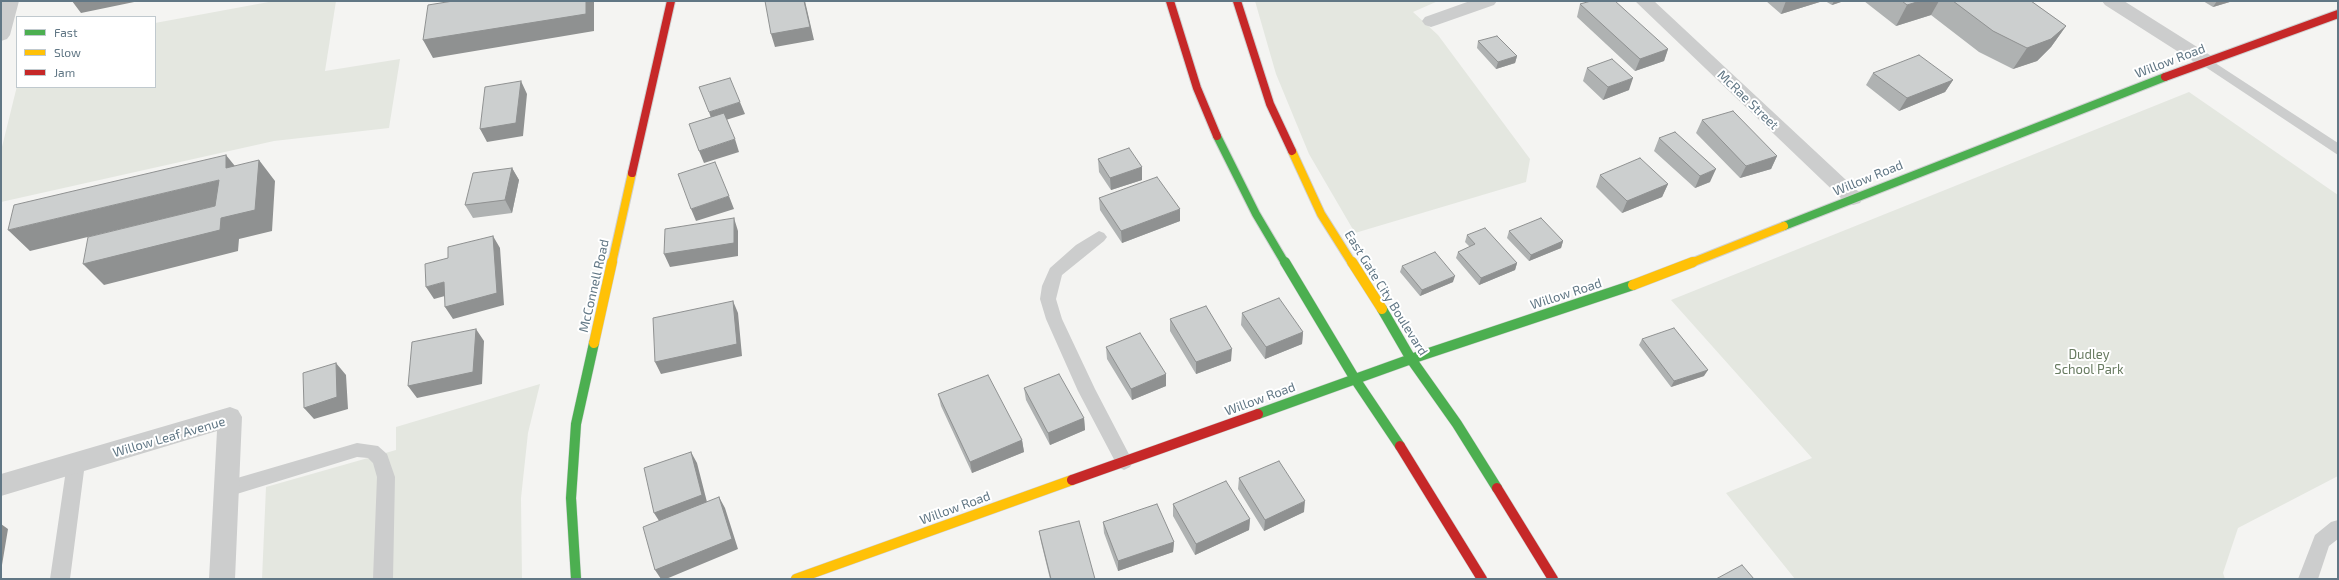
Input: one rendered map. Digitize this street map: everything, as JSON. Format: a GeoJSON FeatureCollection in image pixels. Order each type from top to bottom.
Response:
{"type":"FeatureCollection","features":[{"type":"Feature","properties":{"kind":"street"},"geometry":{"type":"LineString","coordinates":[[2,29],[10,1]]}},
{"type":"Feature","properties":{"kind":"street","name":"McConnell Road"},"geometry":{"type":"LineString","coordinates":[[576,579],[571,498],[576,424],[671,1]]}},
{"type":"Feature","properties":{"kind":"street"},"geometry":{"type":"LineString","coordinates":[[1170,1],[1197,88],[1216,134],[1256,214],[1355,379],[1403,451],[1482,579]]}},
{"type":"Feature","properties":{"kind":"street","name":"East Gate City Boulevard"},"geometry":{"type":"LineString","coordinates":[[1236,1],[1270,104],[1321,214],[1358,269],[1411,359],[1456,424],[1553,579]]}},
{"type":"Feature","properties":{"kind":"street"},"geometry":{"type":"LineString","coordinates":[[1431,21],[1488,1]]}},
{"type":"Feature","properties":{"kind":"street","name":"McRae Street"},"geometry":{"type":"LineString","coordinates":[[1644,1],[1853,198]]}},
{"type":"Feature","properties":{"kind":"street"},"geometry":{"type":"LineString","coordinates":[[2111,1],[2206,61]]}},
{"type":"Feature","properties":{"kind":"street","name":"Willow Road"},"geometry":{"type":"LineString","coordinates":[[796,579],[1411,359],[1642,282],[1853,198],[2206,61],[2338,14]]}},
{"type":"Feature","properties":{"kind":"street","name":"Willow Leaf Avenue"},"geometry":{"type":"LineString","coordinates":[[1,485],[230,417],[222,579]]}},
{"type":"Feature","properties":{"kind":"lane"},"geometry":{"type":"LineString","coordinates":[[2206,61],[2338,150]]}},
{"type":"Feature","properties":{"kind":"lane"},"geometry":{"type":"LineString","coordinates":[[1099,237],[1082,249],[1056,272],[1050,286],[1048,299],[1054,319],[1087,391],[1124,462]]}},
{"type":"Feature","properties":{"kind":"lane"},"geometry":{"type":"LineString","coordinates":[[227,489],[357,450],[372,451],[381,459],[386,478],[383,579]]}},
{"type":"Feature","properties":{"kind":"lane"},"geometry":{"type":"LineString","coordinates":[[60,579],[76,463]]}},
{"type":"Feature","properties":{"kind":"lane"},"geometry":{"type":"LineString","coordinates":[[2308,579],[2322,541],[2338,528]]}},
{"type":"Feature","properties":{"kind":"green space"},"geometry":{"type":"Polygon","coordinates":[[[274,1],[336,1],[325,71],[400,59],[389,128],[274,141],[1,202],[1,151],[17,88],[156,88],[156,23],[274,1]]]}},
{"type":"Feature","properties":{"kind":"green space"},"geometry":{"type":"Polygon","coordinates":[[[1255,1],[1438,1],[1413,12],[1438,35],[1530,159],[1526,182],[1355,233],[1309,154],[1276,74],[1255,1]]]}},
{"type":"Feature","properties":{"kind":"green space","name":"Dudley School Park"},"geometry":{"type":"Polygon","coordinates":[[[2189,92],[2338,195],[2338,476],[2238,528],[2223,573],[2225,579],[1795,579],[1726,493],[1812,458],[1671,300],[2189,92]]]}},
{"type":"Feature","properties":{"kind":"green space"},"geometry":{"type":"Polygon","coordinates":[[[540,384],[528,433],[521,498],[522,579],[262,579],[266,487],[396,450],[396,427],[540,384]]]}},
{"type":"Feature","properties":{"kind":"building"},"geometry":{"type":"Polygon","coordinates":[[[453,1],[586,1],[586,14],[423,40],[428,5],[453,1]]]}},
{"type":"Feature","properties":{"kind":"building"},"geometry":{"type":"Polygon","coordinates":[[[765,1],[804,1],[810,27],[771,34],[765,1]]]}},
{"type":"Feature","properties":{"kind":"building"},"geometry":{"type":"Polygon","coordinates":[[[1591,1],[1615,1],[1668,49],[1640,59],[1580,4],[1591,1]]]}},
{"type":"Feature","properties":{"kind":"building"},"geometry":{"type":"Polygon","coordinates":[[[1902,1],[1920,1],[1907,5],[1902,1]]]}},
{"type":"Feature","properties":{"kind":"building"},"geometry":{"type":"Polygon","coordinates":[[[1953,1],[2031,1],[2066,26],[2051,39],[2027,48],[1993,31],[1953,1]]]}},
{"type":"Feature","properties":{"kind":"building"},"geometry":{"type":"Polygon","coordinates":[[[1497,36],[1517,56],[1498,62],[1478,41],[1497,36]]]}},
{"type":"Feature","properties":{"kind":"building"},"geometry":{"type":"Polygon","coordinates":[[[1919,55],[1953,80],[1907,98],[1873,73],[1919,55]]]}},
{"type":"Feature","properties":{"kind":"building"},"geometry":{"type":"Polygon","coordinates":[[[1612,59],[1633,78],[1608,87],[1587,68],[1612,59]]]}},
{"type":"Feature","properties":{"kind":"building"},"geometry":{"type":"Polygon","coordinates":[[[730,78],[740,102],[709,112],[699,87],[730,78]]]}},
{"type":"Feature","properties":{"kind":"building"},"geometry":{"type":"Polygon","coordinates":[[[521,81],[516,123],[480,129],[485,87],[521,81]]]}},
{"type":"Feature","properties":{"kind":"building"},"geometry":{"type":"Polygon","coordinates":[[[1733,111],[1777,156],[1746,166],[1702,120],[1733,111]]]}},
{"type":"Feature","properties":{"kind":"building"},"geometry":{"type":"Polygon","coordinates":[[[724,113],[735,139],[699,151],[689,124],[724,113]]]}},
{"type":"Feature","properties":{"kind":"building"},"geometry":{"type":"Polygon","coordinates":[[[1675,132],[1716,169],[1700,176],[1659,138],[1675,132]]]}},
{"type":"Feature","properties":{"kind":"building"},"geometry":{"type":"Polygon","coordinates":[[[1129,148],[1142,167],[1110,178],[1098,159],[1129,148]]]}},
{"type":"Feature","properties":{"kind":"building"},"geometry":{"type":"Polygon","coordinates":[[[226,155],[226,168],[259,160],[255,210],[221,218],[220,230],[83,264],[88,237],[215,206],[219,180],[8,230],[14,205],[226,155]]]}},
{"type":"Feature","properties":{"kind":"building"},"geometry":{"type":"Polygon","coordinates":[[[1640,158],[1668,184],[1627,201],[1600,175],[1640,158]]]}},
{"type":"Feature","properties":{"kind":"building"},"geometry":{"type":"Polygon","coordinates":[[[715,162],[729,196],[691,209],[678,174],[715,162]]]}},
{"type":"Feature","properties":{"kind":"building"},"geometry":{"type":"Polygon","coordinates":[[[512,168],[505,200],[465,205],[473,173],[512,168]]]}},
{"type":"Feature","properties":{"kind":"building"},"geometry":{"type":"Polygon","coordinates":[[[1157,177],[1180,209],[1121,231],[1099,198],[1157,177]]]}},
{"type":"Feature","properties":{"kind":"building"},"geometry":{"type":"Polygon","coordinates":[[[734,218],[734,243],[664,254],[665,229],[734,218]]]}},
{"type":"Feature","properties":{"kind":"building"},"geometry":{"type":"Polygon","coordinates":[[[1541,218],[1563,241],[1531,255],[1509,231],[1541,218]]]}},
{"type":"Feature","properties":{"kind":"building"},"geometry":{"type":"Polygon","coordinates":[[[1485,228],[1517,263],[1481,278],[1458,252],[1475,244],[1467,235],[1485,228]]]}},
{"type":"Feature","properties":{"kind":"building"},"geometry":{"type":"Polygon","coordinates":[[[493,236],[497,293],[445,307],[444,282],[426,287],[425,264],[448,258],[448,247],[493,236]]]}},
{"type":"Feature","properties":{"kind":"building"},"geometry":{"type":"Polygon","coordinates":[[[1435,252],[1455,276],[1422,290],[1402,266],[1435,252]]]}},
{"type":"Feature","properties":{"kind":"building"},"geometry":{"type":"Polygon","coordinates":[[[1279,298],[1303,332],[1266,347],[1242,313],[1279,298]]]}},
{"type":"Feature","properties":{"kind":"building"},"geometry":{"type":"Polygon","coordinates":[[[733,301],[737,344],[655,362],[653,318],[733,301]]]}},
{"type":"Feature","properties":{"kind":"building"},"geometry":{"type":"Polygon","coordinates":[[[1206,306],[1232,349],[1196,362],[1170,319],[1206,306]]]}},
{"type":"Feature","properties":{"kind":"building"},"geometry":{"type":"Polygon","coordinates":[[[1674,328],[1708,370],[1674,381],[1642,339],[1674,328]]]}},
{"type":"Feature","properties":{"kind":"building"},"geometry":{"type":"Polygon","coordinates":[[[476,329],[473,372],[408,386],[412,342],[476,329]]]}},
{"type":"Feature","properties":{"kind":"building"},"geometry":{"type":"Polygon","coordinates":[[[1140,333],[1166,374],[1131,389],[1106,347],[1140,333]]]}},
{"type":"Feature","properties":{"kind":"building"},"geometry":{"type":"Polygon","coordinates":[[[336,363],[337,397],[304,408],[303,373],[336,363]]]}},
{"type":"Feature","properties":{"kind":"building"},"geometry":{"type":"Polygon","coordinates":[[[1059,374],[1084,418],[1048,433],[1024,388],[1059,374]]]}},
{"type":"Feature","properties":{"kind":"building"},"geometry":{"type":"Polygon","coordinates":[[[988,375],[1022,440],[970,462],[938,394],[988,375]]]}},
{"type":"Feature","properties":{"kind":"building"},"geometry":{"type":"Polygon","coordinates":[[[691,452],[702,495],[654,513],[644,468],[691,452]]]}},
{"type":"Feature","properties":{"kind":"building"},"geometry":{"type":"Polygon","coordinates":[[[1279,461],[1305,501],[1265,520],[1239,478],[1279,461]]]}},
{"type":"Feature","properties":{"kind":"building"},"geometry":{"type":"Polygon","coordinates":[[[1226,481],[1250,519],[1196,544],[1173,504],[1226,481]]]}},
{"type":"Feature","properties":{"kind":"building"},"geometry":{"type":"Polygon","coordinates":[[[719,497],[732,539],[655,570],[643,527],[719,497]]]}},
{"type":"Feature","properties":{"kind":"building"},"geometry":{"type":"Polygon","coordinates":[[[1157,504],[1174,542],[1118,561],[1103,522],[1157,504]]]}},
{"type":"Feature","properties":{"kind":"building"},"geometry":{"type":"Polygon","coordinates":[[[1079,521],[1095,579],[1051,579],[1039,531],[1079,521]]]}},
{"type":"Feature","properties":{"kind":"building"},"geometry":{"type":"Polygon","coordinates":[[[1742,565],[1754,579],[1716,579],[1742,565]]]}},
{"type":"Feature","properties":{"kind":"traffic: fast"},"geometry":{"type":"LineString","coordinates":[[1784,226],[2165,77]]}},
{"type":"Feature","properties":{"kind":"traffic: fast"},"geometry":{"type":"LineString","coordinates":[[1217,136],[1256,214],[1355,379],[1400,446]]}},
{"type":"Feature","properties":{"kind":"traffic: fast"},"geometry":{"type":"LineString","coordinates":[[1258,414],[1411,359],[1633,285]]}},
{"type":"Feature","properties":{"kind":"traffic: fast"},"geometry":{"type":"LineString","coordinates":[[1382,309],[1411,359],[1457,424],[1497,488]]}},
{"type":"Feature","properties":{"kind":"traffic: fast"},"geometry":{"type":"LineString","coordinates":[[576,579],[571,498],[576,424],[594,343]]}},
{"type":"Feature","properties":{"kind":"traffic: slow"},"geometry":{"type":"LineString","coordinates":[[1292,151],[1321,214],[1382,309]]}},
{"type":"Feature","properties":{"kind":"traffic: slow"},"geometry":{"type":"LineString","coordinates":[[594,343],[632,173]]}},
{"type":"Feature","properties":{"kind":"traffic: slow"},"geometry":{"type":"LineString","coordinates":[[1633,285],[1784,226]]}},
{"type":"Feature","properties":{"kind":"traffic: slow"},"geometry":{"type":"LineString","coordinates":[[796,579],[1072,480]]}},
{"type":"Feature","properties":{"kind":"traffic: jam"},"geometry":{"type":"LineString","coordinates":[[632,173],[671,1]]}},
{"type":"Feature","properties":{"kind":"traffic: jam"},"geometry":{"type":"LineString","coordinates":[[1170,1],[1197,88],[1217,136]]}},
{"type":"Feature","properties":{"kind":"traffic: jam"},"geometry":{"type":"LineString","coordinates":[[1237,1],[1270,104],[1292,151]]}},
{"type":"Feature","properties":{"kind":"traffic: jam"},"geometry":{"type":"LineString","coordinates":[[2165,77],[2338,14]]}},
{"type":"Feature","properties":{"kind":"traffic: jam"},"geometry":{"type":"LineString","coordinates":[[1072,480],[1258,414]]}},
{"type":"Feature","properties":{"kind":"traffic: jam"},"geometry":{"type":"LineString","coordinates":[[1400,446],[1482,579]]}},
{"type":"Feature","properties":{"kind":"traffic: jam"},"geometry":{"type":"LineString","coordinates":[[1497,488],[1553,579]]}}]}
